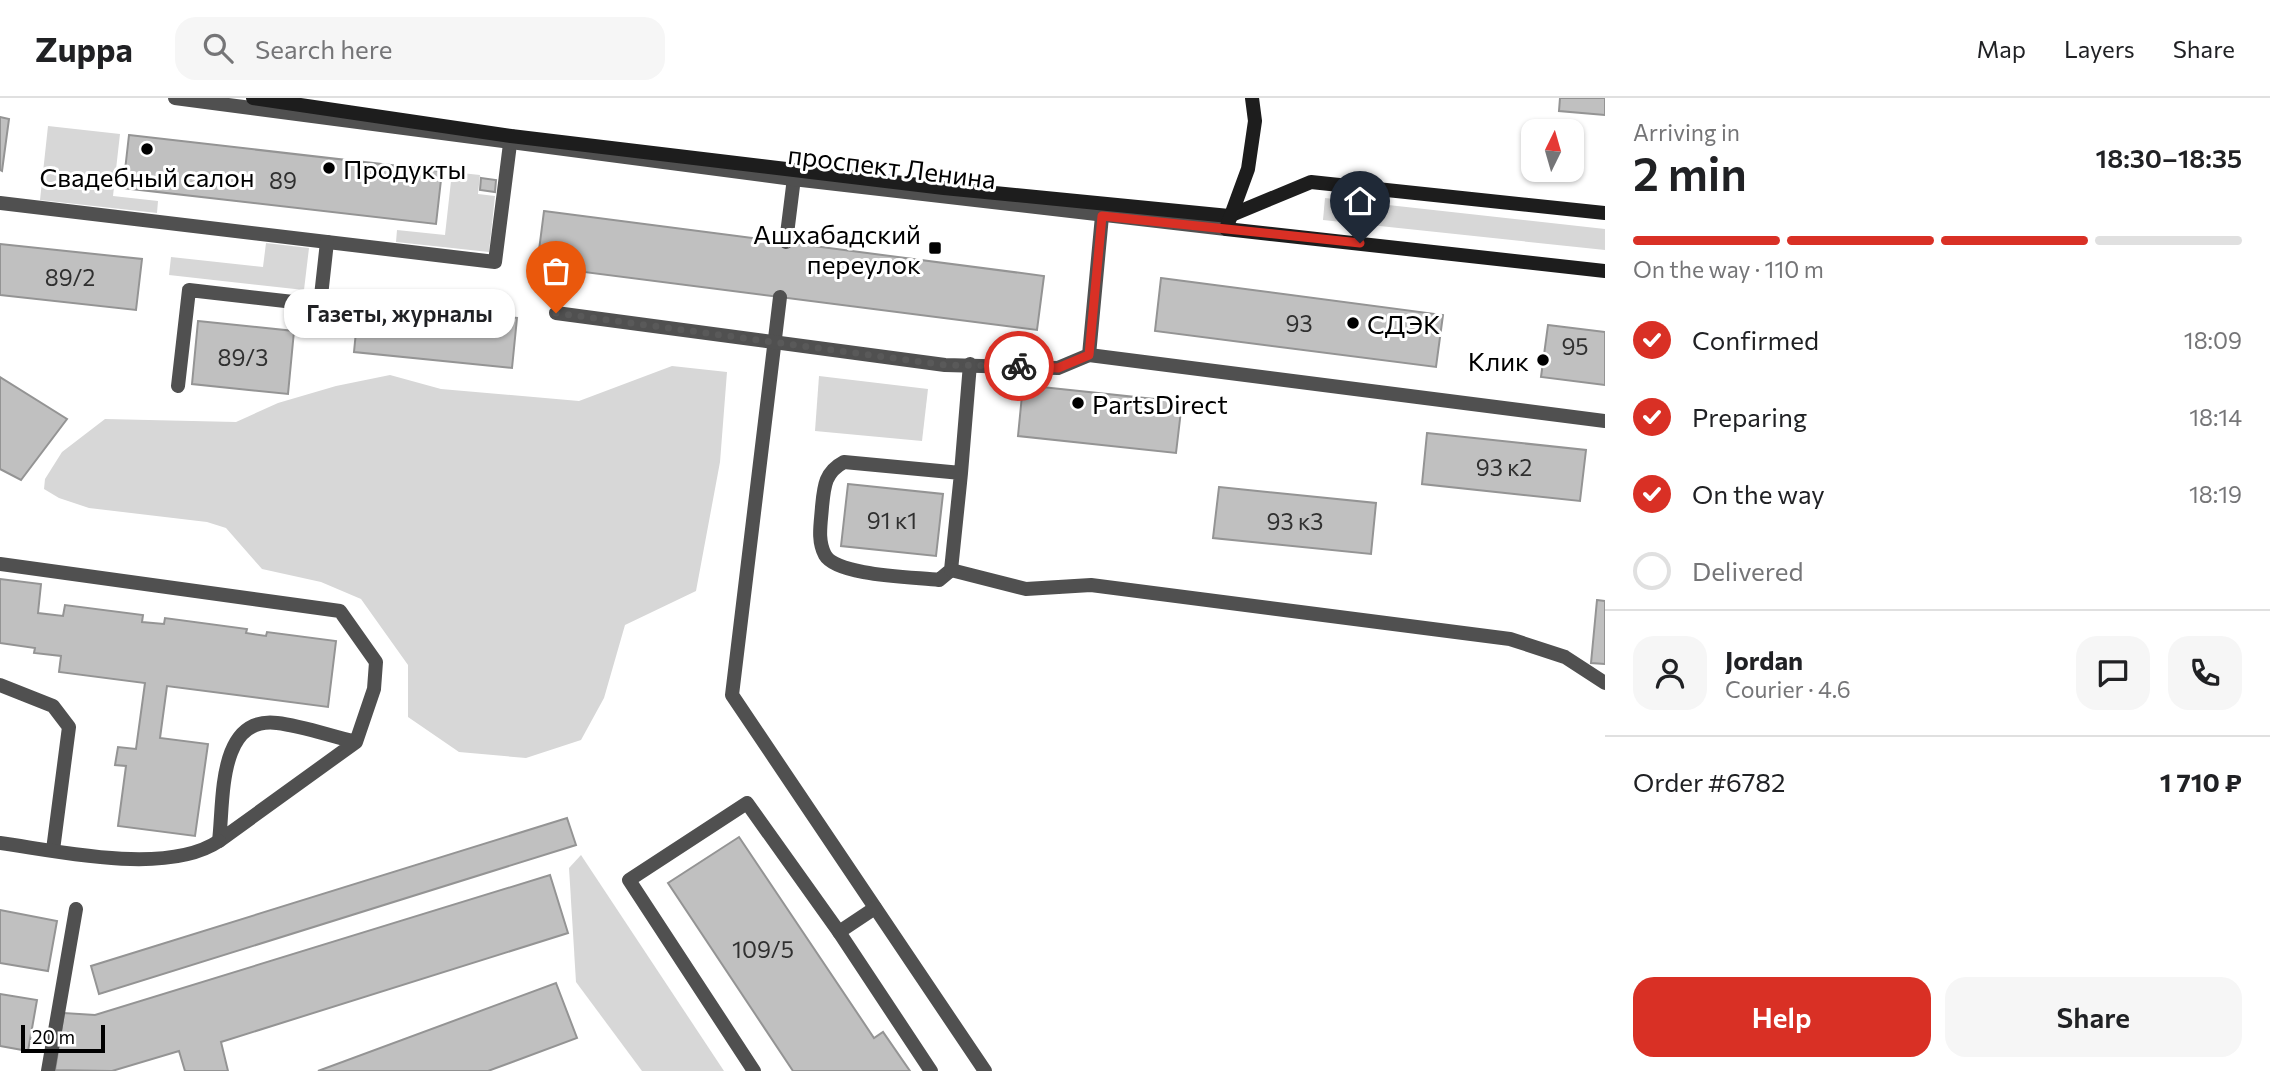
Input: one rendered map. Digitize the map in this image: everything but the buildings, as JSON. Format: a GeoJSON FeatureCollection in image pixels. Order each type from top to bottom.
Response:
{"type":"FeatureCollection","features":[{"type":"Feature","properties":{"kind":"main road"},"geometry":{"type":"LineString","coordinates":[[262,99],[511,139],[794,175],[1228,222],[1248,169],[1255,121],[1252,98]]}},
{"type":"Feature","properties":{"kind":"main road","name":"проспект Ленина"},"geometry":{"type":"LineString","coordinates":[[1228,222],[1311,182],[1605,213]]}},
{"type":"Feature","properties":{"kind":"main road","name":"проспект Ленина"},"geometry":{"type":"LineString","coordinates":[[1228,222],[1605,271]]}},
{"type":"Feature","properties":{"kind":"street"},"geometry":{"type":"LineString","coordinates":[[0,204],[495,261],[511,139],[175,98]]}},
{"type":"Feature","properties":{"kind":"street"},"geometry":{"type":"LineString","coordinates":[[786,242],[794,175]]}},
{"type":"Feature","properties":{"kind":"street","name":"проспект Ленина"},"geometry":{"type":"LineString","coordinates":[[794,175],[1102,216],[1228,222]]}},
{"type":"Feature","properties":{"kind":"street"},"geometry":{"type":"LineString","coordinates":[[1089,355],[1102,216]]}},
{"type":"Feature","properties":{"kind":"street"},"geometry":{"type":"LineString","coordinates":[[178,386],[189,290],[320,304],[327,242]]}},
{"type":"Feature","properties":{"kind":"street"},"geometry":{"type":"LineString","coordinates":[[780,297],[732,695],[985,1071]]}},
{"type":"Feature","properties":{"kind":"street"},"geometry":{"type":"LineString","coordinates":[[556,313],[945,365],[1058,368],[1089,355],[1605,421]]}},
{"type":"Feature","properties":{"kind":"street"},"geometry":{"type":"LineString","coordinates":[[961,473],[844,462],[832,468],[825,481],[820,537],[826,556],[839,568],[939,580],[951,570],[961,473],[971,364]]}},
{"type":"Feature","properties":{"kind":"street"},"geometry":{"type":"LineString","coordinates":[[0,564],[340,611],[376,662],[374,689],[356,742],[207,849],[139,859],[0,843]]}},
{"type":"Feature","properties":{"kind":"street"},"geometry":{"type":"LineString","coordinates":[[951,570],[1026,589],[1091,585],[1510,639],[1565,656],[1605,683]]}},
{"type":"Feature","properties":{"kind":"street"},"geometry":{"type":"LineString","coordinates":[[0,685],[52,706],[69,727],[53,850]]}},
{"type":"Feature","properties":{"kind":"street"},"geometry":{"type":"LineString","coordinates":[[219,841],[230,751],[239,734],[254,725],[276,723],[356,742]]}},
{"type":"Feature","properties":{"kind":"street"},"geometry":{"type":"LineString","coordinates":[[754,1071],[629,880],[747,803],[839,932],[930,1071]]}},
{"type":"Feature","properties":{"kind":"street"},"geometry":{"type":"LineString","coordinates":[[839,932],[875,908]]}},
{"type":"Feature","properties":{"kind":"street"},"geometry":{"type":"LineString","coordinates":[[47,1071],[76,909]]}},
{"type":"Feature","properties":{"kind":"shaded area"},"geometry":{"type":"Polygon","coordinates":[[[48,126],[120,134],[113,196],[158,201],[157,213],[40,200],[48,126]]]}},
{"type":"Feature","properties":{"kind":"shaded area"},"geometry":{"type":"Polygon","coordinates":[[[452,172],[480,175],[478,194],[495,196],[489,252],[396,242],[397,230],[445,235],[452,172]]]}},
{"type":"Feature","properties":{"kind":"shaded area"},"geometry":{"type":"Polygon","coordinates":[[[1325,198],[1605,229],[1605,250],[1323,220],[1325,198]]]}},
{"type":"Feature","properties":{"kind":"shaded area"},"geometry":{"type":"Polygon","coordinates":[[[266,243],[309,248],[304,290],[169,275],[171,257],[263,267],[266,243]]]}},
{"type":"Feature","properties":{"kind":"shaded area"},"geometry":{"type":"Polygon","coordinates":[[[672,366],[727,372],[720,462],[696,591],[625,625],[604,698],[581,740],[526,758],[459,752],[408,717],[408,665],[361,599],[321,582],[262,569],[226,528],[207,522],[89,508],[59,498],[44,489],[45,479],[62,452],[105,419],[236,422],[278,403],[336,386],[390,375],[441,389],[579,401],[672,366]]]}},
{"type":"Feature","properties":{"kind":"shaded area"},"geometry":{"type":"Polygon","coordinates":[[[819,376],[928,389],[922,441],[815,431],[819,376]]]}},
{"type":"Feature","properties":{"kind":"shaded area"},"geometry":{"type":"Polygon","coordinates":[[[581,855],[724,1071],[642,1071],[576,982],[569,868],[581,855]]]}},
{"type":"Feature","properties":{"kind":"way so far"},"geometry":{"type":"LineString","coordinates":[[556,313],[945,365],[1019,366]]}},
{"type":"Feature","properties":{"kind":"place","name":"Свадебный салон"},"geometry":{"type":"Point","coordinates":[147,149]}},
{"type":"Feature","properties":{"kind":"place","name":"Продукты"},"geometry":{"type":"Point","coordinates":[329,168]}},
{"type":"Feature","properties":{"kind":"place","name":"Ашхабадский переулок"},"geometry":{"type":"Point","coordinates":[935,248]}},
{"type":"Feature","properties":{"kind":"place","name":"Газеты, журналы"},"geometry":{"type":"Point","coordinates":[556,313]}},
{"type":"Feature","properties":{"kind":"place","name":"СДЭК"},"geometry":{"type":"Point","coordinates":[1353,323]}},
{"type":"Feature","properties":{"kind":"place","name":"Клик"},"geometry":{"type":"Point","coordinates":[1543,360]}},
{"type":"Feature","properties":{"kind":"place","name":"PartsDirect"},"geometry":{"type":"Point","coordinates":[1078,403]}},
{"type":"Feature","properties":{"kind":"route"},"geometry":{"type":"LineString","coordinates":[[1019,366],[1058,368],[1089,355],[1102,216],[1360,243]]}}]}
